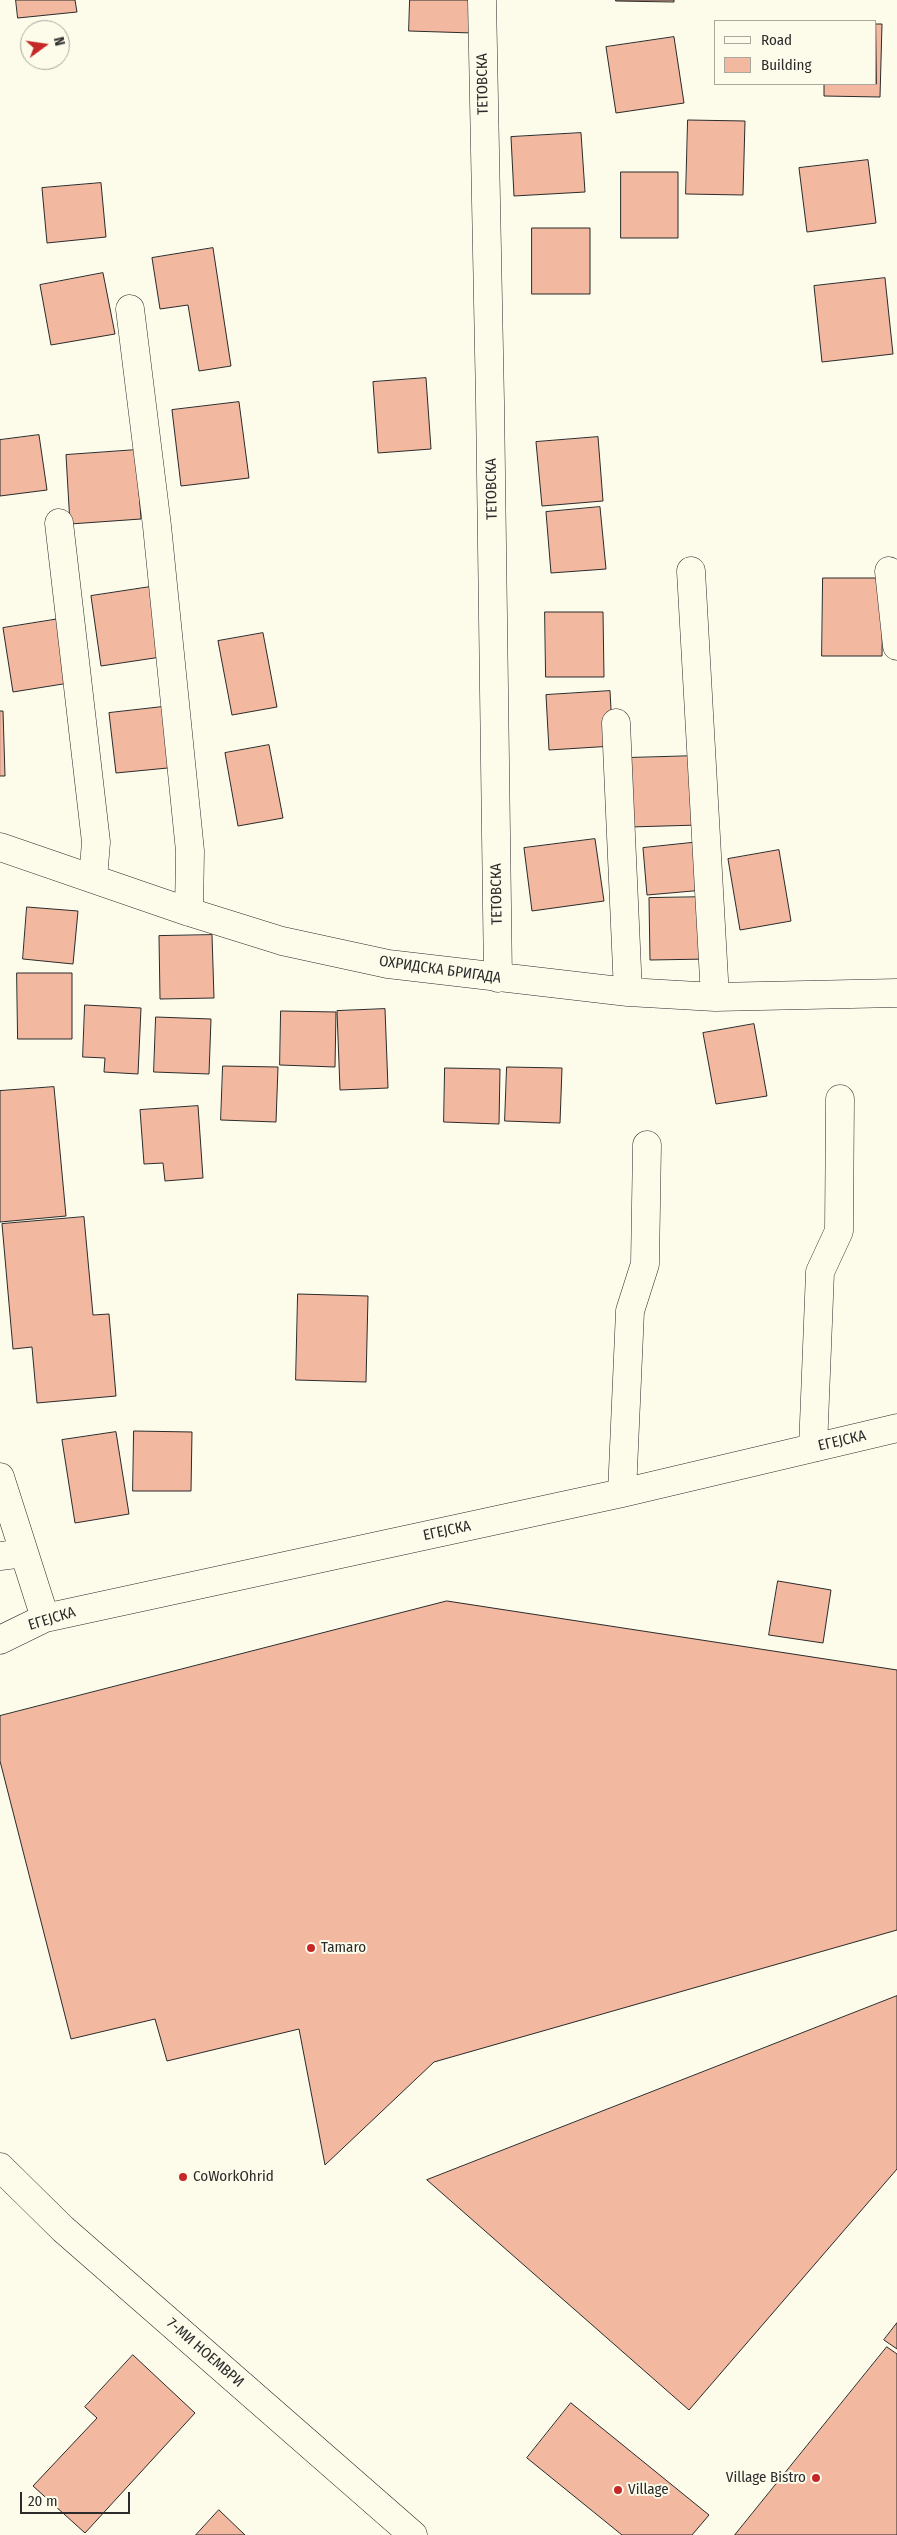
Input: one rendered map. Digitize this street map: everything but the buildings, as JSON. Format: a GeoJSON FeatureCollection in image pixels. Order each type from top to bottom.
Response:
{"type":"FeatureCollection","features":[{"type":"Feature","properties":{"kind":"street","name":"ТЕТОВСКА"},"geometry":{"type":"LineString","coordinates":[[482,0],[498,978]]}},
{"type":"Feature","properties":{"kind":"street"},"geometry":{"type":"LineString","coordinates":[[130,309],[157,526],[190,851],[189,912]]}},
{"type":"Feature","properties":{"kind":"street"},"geometry":{"type":"LineString","coordinates":[[59,523],[96,842],[93,879]]}},
{"type":"Feature","properties":{"kind":"street"},"geometry":{"type":"LineString","coordinates":[[691,571],[715,998]]}},
{"type":"Feature","properties":{"kind":"street"},"geometry":{"type":"LineString","coordinates":[[889,572],[897,646]]}},
{"type":"Feature","properties":{"kind":"street"},"geometry":{"type":"LineString","coordinates":[[616,723],[628,992]]}},
{"type":"Feature","properties":{"kind":"street","name":"ОХРИДСКА БРИГАДА"},"geometry":{"type":"LineString","coordinates":[[0,847],[189,912],[282,941],[388,964],[628,992],[715,998],[897,993]]}},
{"type":"Feature","properties":{"kind":"street"},"geometry":{"type":"LineString","coordinates":[[813,1448],[820,1272],[838,1231],[840,1099]]}},
{"type":"Feature","properties":{"kind":"street"},"geometry":{"type":"LineString","coordinates":[[622,1493],[630,1312],[645,1264],[647,1144]]}},
{"type":"Feature","properties":{"kind":"street","name":"ЕГЕЈСКА"},"geometry":{"type":"LineString","coordinates":[[0,1640],[4,1636],[45,1618],[622,1493],[897,1428]]}},
{"type":"Feature","properties":{"kind":"street"},"geometry":{"type":"LineString","coordinates":[[0,1477],[12,1554],[45,1618]]}},
{"type":"Feature","properties":{"kind":"street","name":"7-МИ НОЕМВРИ"},"geometry":{"type":"LineString","coordinates":[[0,2167],[63,2229],[413,2535]]}},
{"type":"Feature","properties":{"kind":"place","name":"Tamaro"},"geometry":{"type":"Point","coordinates":[311,1948]}},
{"type":"Feature","properties":{"kind":"place","name":"CoWorkOhrid"},"geometry":{"type":"Point","coordinates":[183,2177]}},
{"type":"Feature","properties":{"kind":"place","name":"Village Bistro"},"geometry":{"type":"Point","coordinates":[816,2478]}},
{"type":"Feature","properties":{"kind":"place","name":"Village"},"geometry":{"type":"Point","coordinates":[618,2490]}}]}
